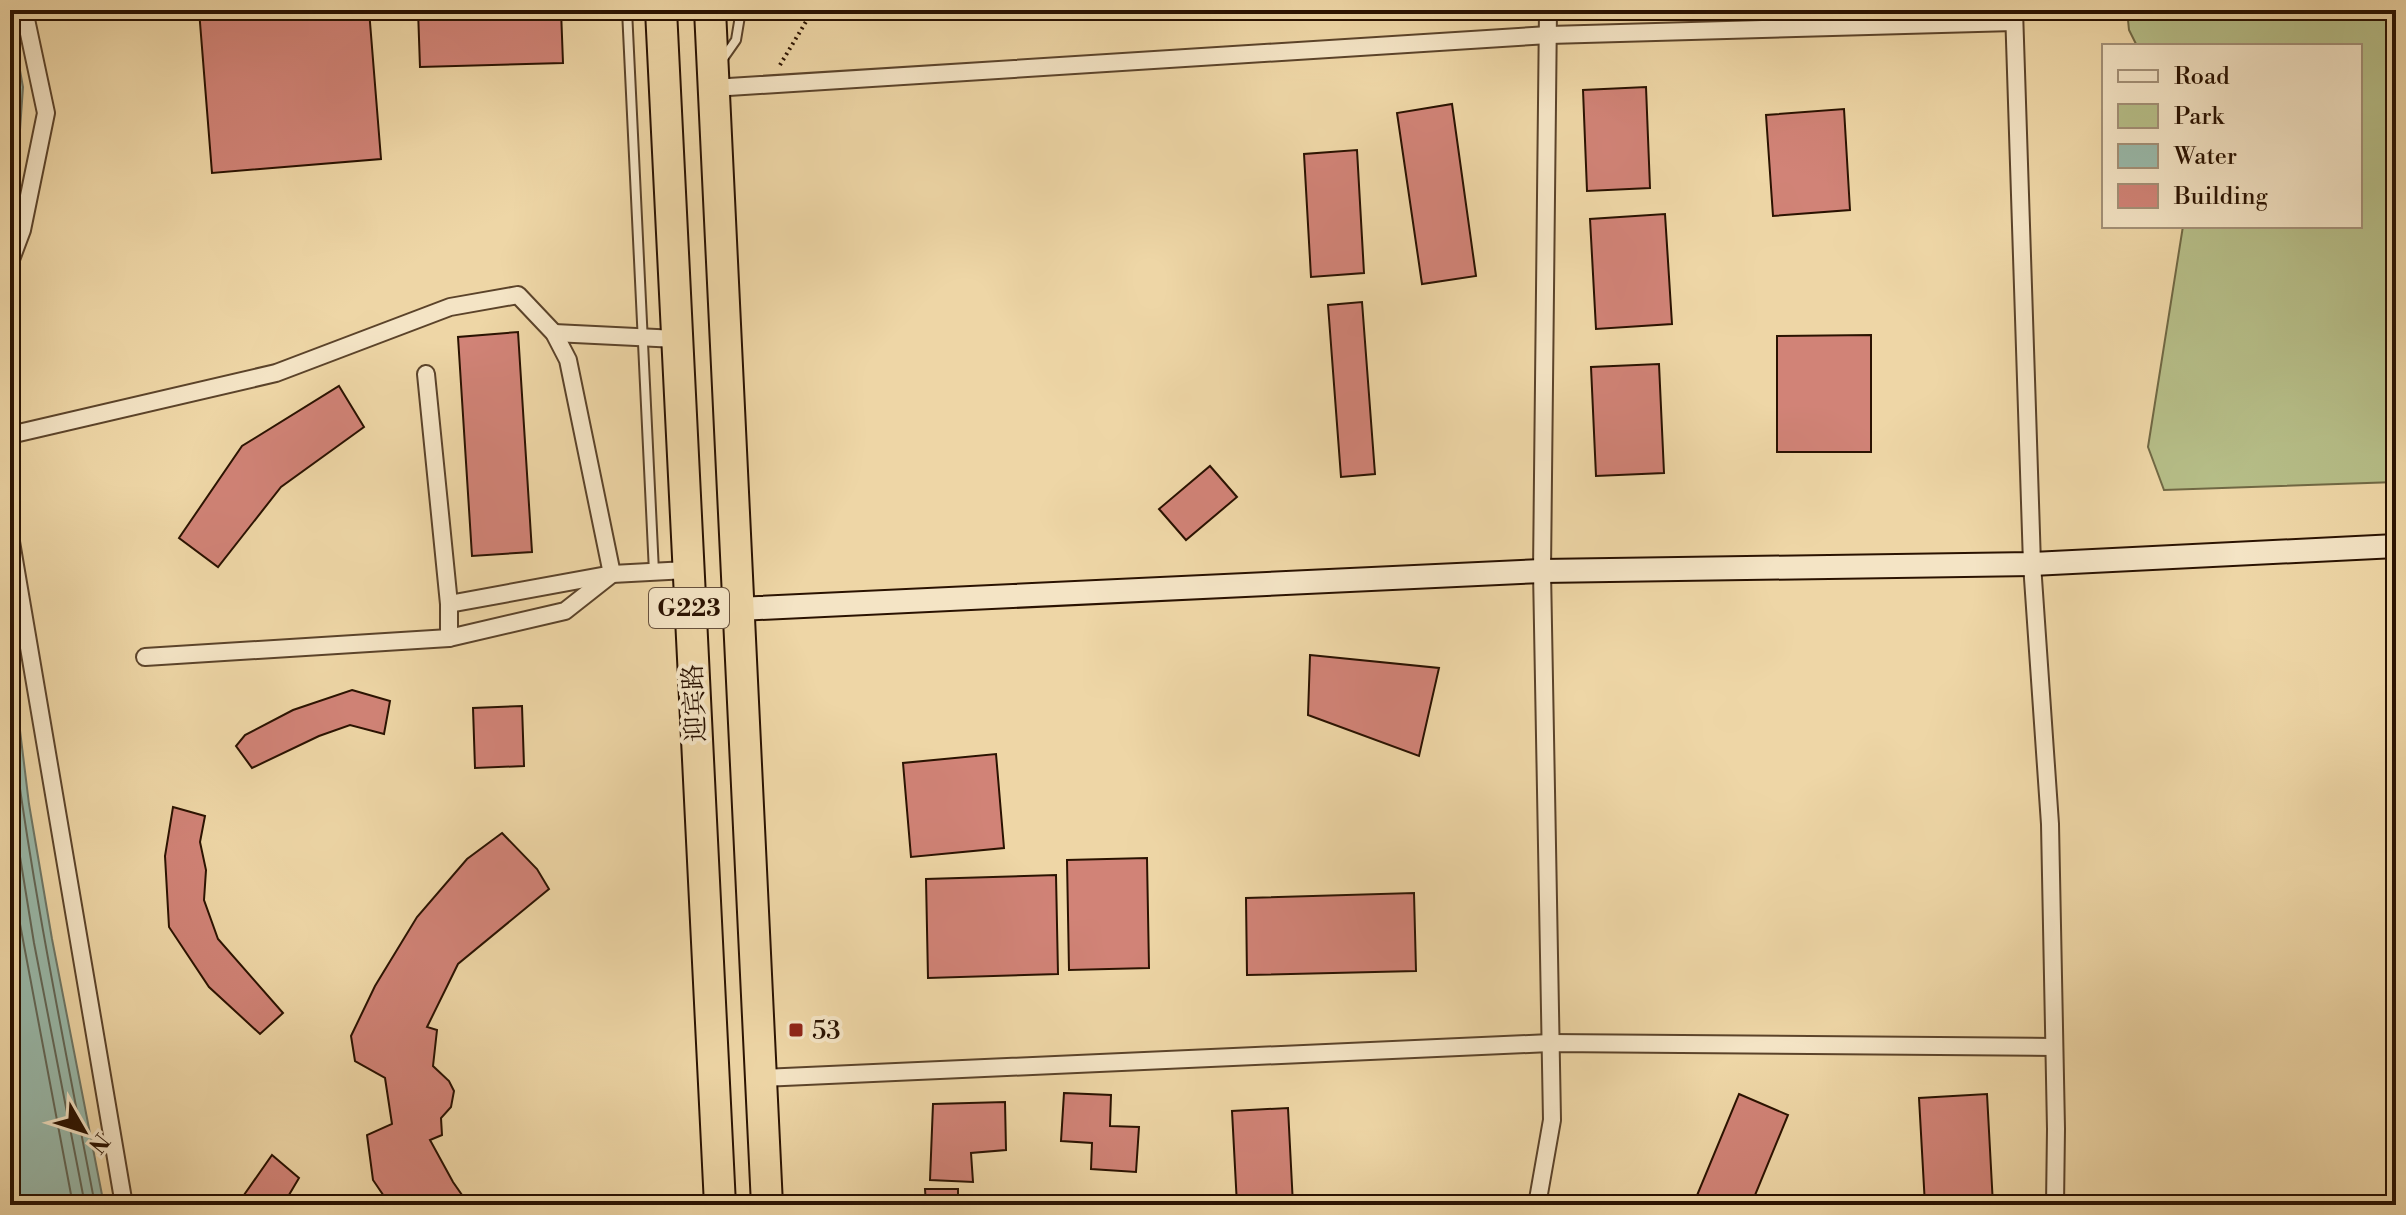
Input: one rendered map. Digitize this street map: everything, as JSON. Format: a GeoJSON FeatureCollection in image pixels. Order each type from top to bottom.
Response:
{"type":"FeatureCollection","features":[{"type":"Feature","properties":{"kind":"highway","name":"迎宾路"},"geometry":{"type":"LineString","coordinates":[[661,10],[720,1205]]}},
{"type":"Feature","properties":{"kind":"highway","name":"迎宾路"},"geometry":{"type":"LineString","coordinates":[[710,10],[767,1205]]}},
{"type":"Feature","properties":{"kind":"street"},"geometry":{"type":"LineString","coordinates":[[10,262],[22,230],[46,113],[24,10]]}},
{"type":"Feature","properties":{"kind":"street"},"geometry":{"type":"LineString","coordinates":[[1537,1205],[1552,1120],[1542,571],[1548,10]]}},
{"type":"Feature","properties":{"kind":"street"},"geometry":{"type":"LineString","coordinates":[[713,81],[768,84],[1549,35],[2014,16],[2032,564],[2050,824],[2055,1205]]}},
{"type":"Feature","properties":{"kind":"street"},"geometry":{"type":"LineString","coordinates":[[10,435],[276,373],[450,307],[518,295],[554,333],[568,360],[612,574]]}},
{"type":"Feature","properties":{"kind":"street"},"geometry":{"type":"LineString","coordinates":[[554,333],[677,339]]}},
{"type":"Feature","properties":{"kind":"street"},"geometry":{"type":"LineString","coordinates":[[426,374],[449,604],[449,638]]}},
{"type":"Feature","properties":{"kind":"street"},"geometry":{"type":"LineString","coordinates":[[10,536],[124,1205]]}},
{"type":"Feature","properties":{"kind":"street"},"geometry":{"type":"LineString","coordinates":[[738,609],[1542,571],[2032,564],[2396,546]]}},
{"type":"Feature","properties":{"kind":"street"},"geometry":{"type":"LineString","coordinates":[[449,604],[612,574],[687,570]]}},
{"type":"Feature","properties":{"kind":"street"},"geometry":{"type":"LineString","coordinates":[[145,657],[449,638],[565,611],[612,574]]}},
{"type":"Feature","properties":{"kind":"street"},"geometry":{"type":"LineString","coordinates":[[761,1078],[1550,1043],[2054,1047]]}},
{"type":"Feature","properties":{"kind":"lane"},"geometry":{"type":"LineString","coordinates":[[627,10],[654,572]]}},
{"type":"Feature","properties":{"kind":"lane"},"geometry":{"type":"LineString","coordinates":[[713,81],[736,40],[741,10]]}},
{"type":"Feature","properties":{"kind":"path"},"geometry":{"type":"LineString","coordinates":[[768,84],[813,10]]}},
{"type":"Feature","properties":{"kind":"green space"},"geometry":{"type":"Polygon","coordinates":[[[2127,10],[2396,10],[2396,482],[2164,490],[2148,447],[2183,228],[2362,228],[2362,44],[2136,44],[2129,30],[2127,10]]]}},
{"type":"Feature","properties":{"kind":"water"},"geometry":{"type":"Polygon","coordinates":[[[10,15],[23,87],[14,215],[10,228],[10,15]]]}},
{"type":"Feature","properties":{"kind":"water"},"geometry":{"type":"Polygon","coordinates":[[[10,649],[29,804],[104,1205],[10,1205],[10,649]]]}},
{"type":"Feature","properties":{"kind":"building"},"geometry":{"type":"Polygon","coordinates":[[[199,10],[369,10],[381,159],[212,173],[199,10]]]}},
{"type":"Feature","properties":{"kind":"building"},"geometry":{"type":"Polygon","coordinates":[[[418,10],[561,10],[563,63],[420,67],[418,10]]]}},
{"type":"Feature","properties":{"kind":"building"},"geometry":{"type":"Polygon","coordinates":[[[1646,87],[1650,188],[1587,191],[1583,90],[1646,87]]]}},
{"type":"Feature","properties":{"kind":"building"},"geometry":{"type":"Polygon","coordinates":[[[1452,104],[1476,276],[1422,284],[1397,113],[1452,104]]]}},
{"type":"Feature","properties":{"kind":"building"},"geometry":{"type":"Polygon","coordinates":[[[1844,109],[1850,210],[1773,216],[1766,115],[1844,109]]]}},
{"type":"Feature","properties":{"kind":"building"},"geometry":{"type":"Polygon","coordinates":[[[1357,150],[1364,273],[1311,277],[1304,154],[1357,150]]]}},
{"type":"Feature","properties":{"kind":"building"},"geometry":{"type":"Polygon","coordinates":[[[1665,214],[1672,324],[1596,329],[1590,219],[1665,214]]]}},
{"type":"Feature","properties":{"kind":"building"},"geometry":{"type":"Polygon","coordinates":[[[1362,302],[1375,474],[1341,477],[1328,305],[1362,302]]]}},
{"type":"Feature","properties":{"kind":"building"},"geometry":{"type":"Polygon","coordinates":[[[518,332],[532,552],[472,556],[458,337],[518,332]]]}},
{"type":"Feature","properties":{"kind":"building"},"geometry":{"type":"Polygon","coordinates":[[[1871,335],[1871,452],[1777,452],[1777,336],[1871,335]]]}},
{"type":"Feature","properties":{"kind":"building"},"geometry":{"type":"Polygon","coordinates":[[[1659,364],[1664,473],[1596,476],[1591,367],[1659,364]]]}},
{"type":"Feature","properties":{"kind":"building"},"geometry":{"type":"Polygon","coordinates":[[[339,386],[364,427],[281,487],[218,567],[179,538],[242,446],[339,386]]]}},
{"type":"Feature","properties":{"kind":"building"},"geometry":{"type":"Polygon","coordinates":[[[1210,466],[1237,497],[1186,540],[1159,509],[1210,466]]]}},
{"type":"Feature","properties":{"kind":"building"},"geometry":{"type":"Polygon","coordinates":[[[1310,655],[1439,668],[1419,756],[1308,715],[1310,655]]]}},
{"type":"Feature","properties":{"kind":"building"},"geometry":{"type":"Polygon","coordinates":[[[352,690],[390,701],[384,734],[350,725],[252,768],[236,746],[245,735],[293,710],[352,690]]]}},
{"type":"Feature","properties":{"kind":"building"},"geometry":{"type":"Polygon","coordinates":[[[522,706],[524,766],[475,768],[473,708],[522,706]]]}},
{"type":"Feature","properties":{"kind":"building"},"geometry":{"type":"Polygon","coordinates":[[[996,754],[1004,848],[911,857],[903,763],[996,754]]]}},
{"type":"Feature","properties":{"kind":"building"},"geometry":{"type":"Polygon","coordinates":[[[173,807],[205,816],[200,842],[206,870],[204,900],[218,939],[283,1013],[260,1034],[209,987],[169,927],[165,856],[173,807]]]}},
{"type":"Feature","properties":{"kind":"building"},"geometry":{"type":"Polygon","coordinates":[[[502,833],[537,869],[549,889],[458,964],[427,1027],[437,1030],[433,1066],[449,1081],[454,1091],[451,1107],[441,1118],[442,1135],[430,1140],[469,1205],[390,1205],[373,1180],[367,1135],[392,1124],[385,1078],[355,1061],[351,1036],[375,986],[417,917],[467,859],[502,833]]]}},
{"type":"Feature","properties":{"kind":"building"},"geometry":{"type":"Polygon","coordinates":[[[1147,858],[1149,968],[1069,970],[1067,860],[1147,858]]]}},
{"type":"Feature","properties":{"kind":"building"},"geometry":{"type":"Polygon","coordinates":[[[1056,875],[1058,974],[928,978],[926,879],[1056,875]]]}},
{"type":"Feature","properties":{"kind":"building"},"geometry":{"type":"Polygon","coordinates":[[[1414,893],[1416,971],[1247,975],[1246,898],[1414,893]]]}},
{"type":"Feature","properties":{"kind":"building"},"geometry":{"type":"Polygon","coordinates":[[[1064,1093],[1111,1095],[1110,1126],[1139,1127],[1136,1172],[1091,1169],[1092,1143],[1061,1141],[1064,1093]]]}},
{"type":"Feature","properties":{"kind":"building"},"geometry":{"type":"Polygon","coordinates":[[[1739,1094],[1788,1115],[1751,1205],[1693,1205],[1739,1094]]]}},
{"type":"Feature","properties":{"kind":"building"},"geometry":{"type":"Polygon","coordinates":[[[1987,1094],[1993,1205],[1925,1205],[1919,1098],[1987,1094]]]}},
{"type":"Feature","properties":{"kind":"building"},"geometry":{"type":"Polygon","coordinates":[[[1005,1102],[1006,1150],[971,1153],[973,1182],[930,1180],[933,1104],[1005,1102]]]}},
{"type":"Feature","properties":{"kind":"building"},"geometry":{"type":"Polygon","coordinates":[[[1288,1108],[1293,1205],[1237,1205],[1232,1111],[1288,1108]]]}},
{"type":"Feature","properties":{"kind":"building"},"geometry":{"type":"Polygon","coordinates":[[[272,1155],[299,1178],[283,1205],[237,1205],[272,1155]]]}},
{"type":"Feature","properties":{"kind":"building"},"geometry":{"type":"Polygon","coordinates":[[[925,1189],[958,1189],[958,1205],[926,1205],[925,1189]]]}},
{"type":"Feature","properties":{"kind":"place","name":"53"},"geometry":{"type":"Point","coordinates":[796,1030]}}]}
